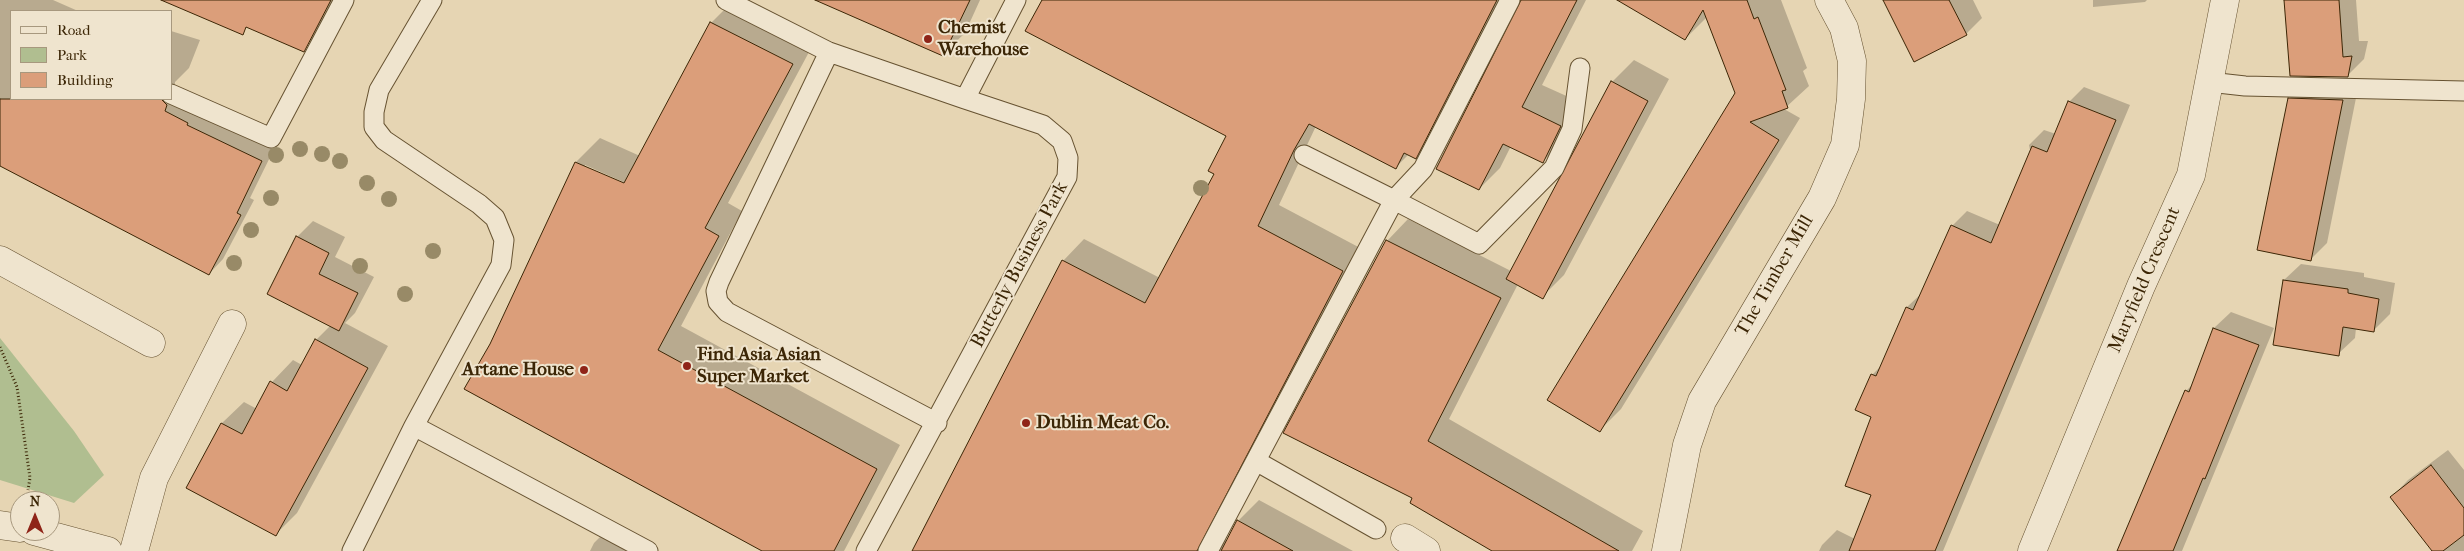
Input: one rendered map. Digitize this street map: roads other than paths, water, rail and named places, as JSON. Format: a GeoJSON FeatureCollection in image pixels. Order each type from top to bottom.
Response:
{"type":"FeatureCollection","features":[{"type":"Feature","properties":{"kind":"street","name":"The Timber Mill"},"geometry":{"type":"LineString","coordinates":[[1666,551],[1687,445],[1702,401],[1822,198],[1846,145],[1851,99],[1852,60],[1844,28],[1830,0]]}},
{"type":"Feature","properties":{"kind":"street","name":"Maryfield Crescent"},"geometry":{"type":"LineString","coordinates":[[2032,551],[2141,286],[2191,175],[2225,0]]}},
{"type":"Feature","properties":{"kind":"street"},"geometry":{"type":"LineString","coordinates":[[0,260],[151,343]]}},
{"type":"Feature","properties":{"kind":"street"},"geometry":{"type":"LineString","coordinates":[[134,551],[154,478],[232,324]]}},
{"type":"Feature","properties":{"kind":"street"},"geometry":{"type":"LineString","coordinates":[[60,538],[108,551]]}},
{"type":"Feature","properties":{"kind":"lane"},"geometry":{"type":"LineString","coordinates":[[172,94],[271,138],[344,0]]}},
{"type":"Feature","properties":{"kind":"lane"},"geometry":{"type":"LineString","coordinates":[[352,551],[414,426],[501,264],[504,240],[495,218],[479,204],[384,140],[374,127],[374,112],[379,90],[432,0]]}},
{"type":"Feature","properties":{"kind":"lane","name":"Butterly Business Park"},"geometry":{"type":"LineString","coordinates":[[726,0],[830,52],[1043,125],[1062,141],[1068,158],[1067,177],[937,423],[866,551]]}},
{"type":"Feature","properties":{"kind":"lane"},"geometry":{"type":"LineString","coordinates":[[965,99],[1016,0]]}},
{"type":"Feature","properties":{"kind":"lane"},"geometry":{"type":"LineString","coordinates":[[1208,551],[1394,200],[1423,169],[1510,0]]}},
{"type":"Feature","properties":{"kind":"lane"},"geometry":{"type":"LineString","coordinates":[[830,52],[719,282],[716,291],[718,302],[727,312],[937,423]]}},
{"type":"Feature","properties":{"kind":"lane"},"geometry":{"type":"LineString","coordinates":[[1304,155],[1479,244],[1554,168],[1572,129],[1580,68]]}},
{"type":"Feature","properties":{"kind":"lane"},"geometry":{"type":"LineString","coordinates":[[2209,82],[2245,86],[2464,91]]}},
{"type":"Feature","properties":{"kind":"lane"},"geometry":{"type":"LineString","coordinates":[[414,426],[648,551]]}},
{"type":"Feature","properties":{"kind":"lane"},"geometry":{"type":"LineString","coordinates":[[1256,461],[1376,529]]}},
{"type":"Feature","properties":{"kind":"place","name":"Chemist Warehouse"},"geometry":{"type":"Point","coordinates":[928,39]}},
{"type":"Feature","properties":{"kind":"place","name":"Find Asia Asian Super Market"},"geometry":{"type":"Point","coordinates":[687,366]}},
{"type":"Feature","properties":{"kind":"place","name":"Artane House"},"geometry":{"type":"Point","coordinates":[584,370]}},
{"type":"Feature","properties":{"kind":"place","name":"Dublin Meat Co."},"geometry":{"type":"Point","coordinates":[1026,423]}}]}
